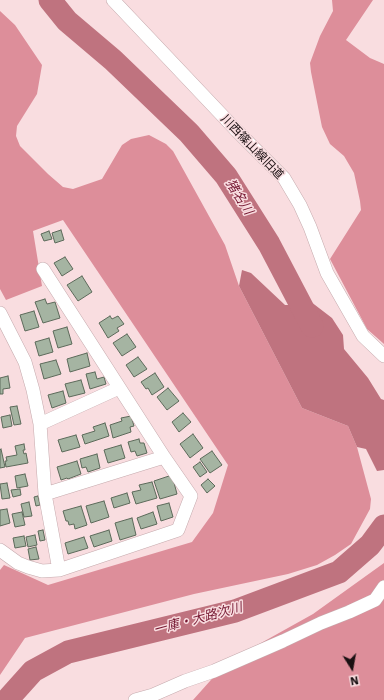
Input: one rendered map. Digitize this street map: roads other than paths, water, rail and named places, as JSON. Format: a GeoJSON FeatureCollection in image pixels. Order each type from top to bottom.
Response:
{"type":"FeatureCollection","features":[{"type":"Feature","properties":{"kind":"street","name":"川西篠山線旧道"},"geometry":{"type":"LineString","coordinates":[[113,0],[236,131],[284,178],[300,205],[310,227],[327,273],[363,336],[384,356]]}},
{"type":"Feature","properties":{"kind":"street"},"geometry":{"type":"LineString","coordinates":[[0,550],[18,563],[28,567],[42,571],[59,570],[178,530],[191,496],[164,457],[43,269]]}},
{"type":"Feature","properties":{"kind":"street"},"geometry":{"type":"LineString","coordinates":[[0,313],[25,362],[33,390],[40,424],[45,494],[59,570]]}},
{"type":"Feature","properties":{"kind":"street"},"geometry":{"type":"LineString","coordinates":[[40,424],[120,388]]}},
{"type":"Feature","properties":{"kind":"street"},"geometry":{"type":"LineString","coordinates":[[45,494],[164,457]]}},
{"type":"Feature","properties":{"kind":"street"},"geometry":{"type":"LineString","coordinates":[[135,700],[153,695],[185,680],[214,670],[349,612],[375,600],[384,587]]}},
{"type":"Feature","properties":{"kind":"waterway","name":"猪名川"},"geometry":{"type":"LineString","coordinates":[[50,0],[67,21],[113,60],[189,133],[226,176],[269,244],[312,326]]}},
{"type":"Feature","properties":{"kind":"waterway","name":"一庫・大路次川"},"geometry":{"type":"LineString","coordinates":[[7,700],[33,671],[68,652],[235,611],[339,572],[370,545],[384,526]]}}]}
